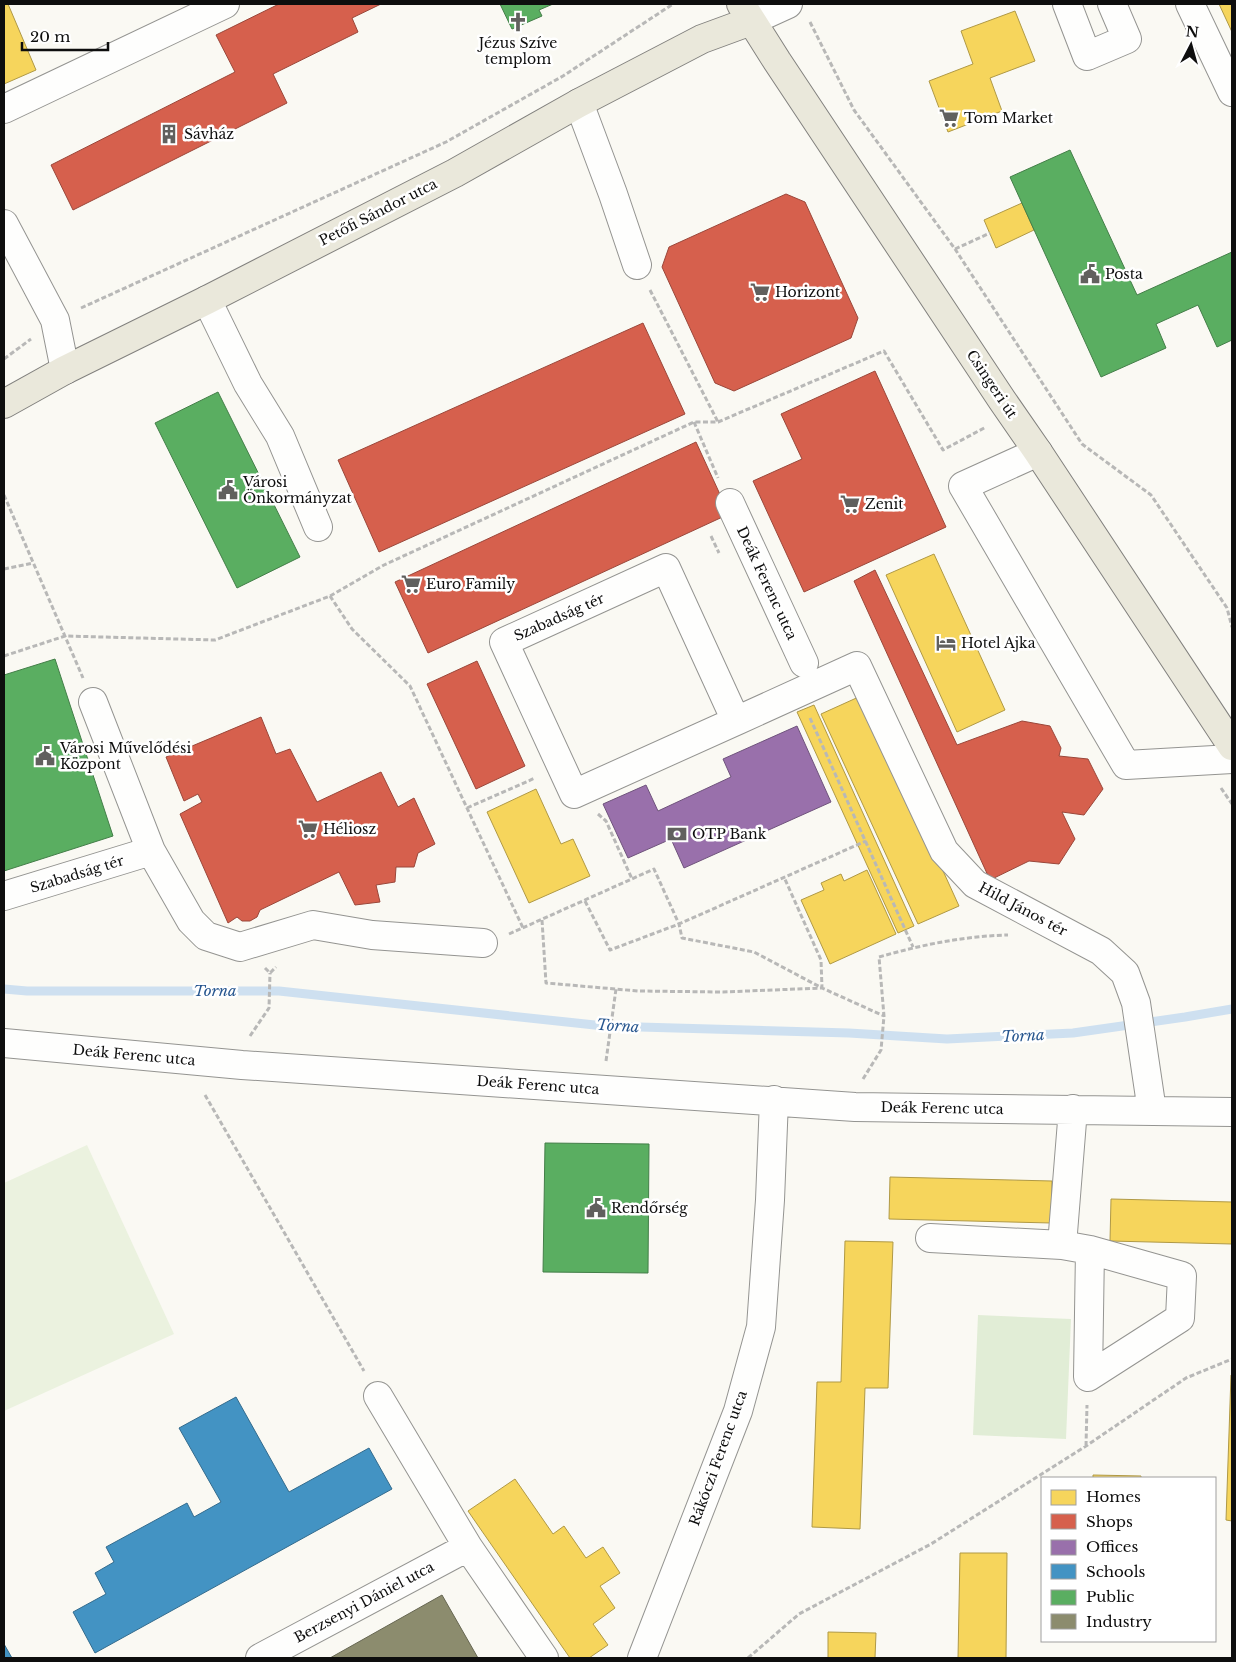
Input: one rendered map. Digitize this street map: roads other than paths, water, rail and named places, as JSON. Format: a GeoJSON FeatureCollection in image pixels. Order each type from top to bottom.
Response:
{"type":"FeatureCollection","features":[{"type":"Feature","properties":{"kind":"main road","name":"Petőfi Sándor utca"},"geometry":{"type":"LineString","coordinates":[[4,404],[65,370],[207,300],[455,173],[579,103],[702,39],[746,12]]}},
{"type":"Feature","properties":{"kind":"main road","name":"Csingeri út"},"geometry":{"type":"LineString","coordinates":[[746,12],[1232,746]]}},
{"type":"Feature","properties":{"kind":"street"},"geometry":{"type":"LineString","coordinates":[[4,109],[225,4]]}},
{"type":"Feature","properties":{"kind":"street"},"geometry":{"type":"LineString","coordinates":[[1067,4],[1087,56],[1127,39],[1112,4]]}},
{"type":"Feature","properties":{"kind":"street"},"geometry":{"type":"LineString","coordinates":[[1190,4],[1232,92]]}},
{"type":"Feature","properties":{"kind":"street"},"geometry":{"type":"LineString","coordinates":[[746,12],[797,10]]}},
{"type":"Feature","properties":{"kind":"street"},"geometry":{"type":"LineString","coordinates":[[579,103],[614,194],[637,265]]}},
{"type":"Feature","properties":{"kind":"street"},"geometry":{"type":"LineString","coordinates":[[4,224],[55,320],[65,370]]}},
{"type":"Feature","properties":{"kind":"street"},"geometry":{"type":"LineString","coordinates":[[207,300],[248,384],[280,436],[318,527]]}},
{"type":"Feature","properties":{"kind":"street"},"geometry":{"type":"LineString","coordinates":[[1038,452],[963,486],[1126,765],[1232,759]]}},
{"type":"Feature","properties":{"kind":"street","name":"Deák Ferenc utca"},"geometry":{"type":"LineString","coordinates":[[730,503],[804,663]]}},
{"type":"Feature","properties":{"kind":"street","name":"Szabadság tér"},"geometry":{"type":"LineString","coordinates":[[666,568],[736,721],[574,794],[504,642],[666,568]]}},
{"type":"Feature","properties":{"kind":"street","name":"Hild János tér"},"geometry":{"type":"LineString","coordinates":[[736,721],[857,666],[944,851],[975,884],[1102,952],[1126,973],[1136,1003],[1152,1111]]}},
{"type":"Feature","properties":{"kind":"street"},"geometry":{"type":"LineString","coordinates":[[93,702],[151,851],[191,921],[206,936],[240,947],[313,925],[372,935],[483,943]]}},
{"type":"Feature","properties":{"kind":"street","name":"Szabadság tér"},"geometry":{"type":"LineString","coordinates":[[4,896],[151,851]]}},
{"type":"Feature","properties":{"kind":"street","name":"Deák Ferenc utca"},"geometry":{"type":"LineString","coordinates":[[4,1043],[242,1065],[855,1107],[1232,1112]]}},
{"type":"Feature","properties":{"kind":"street","name":"Rákóczi Ferenc utca"},"geometry":{"type":"LineString","coordinates":[[642,1658],[738,1411],[761,1327],[770,1200],[774,1100]]}},
{"type":"Feature","properties":{"kind":"street"},"geometry":{"type":"LineString","coordinates":[[1062,1244],[1073,1109]]}},
{"type":"Feature","properties":{"kind":"street"},"geometry":{"type":"LineString","coordinates":[[930,1238],[1062,1244],[1090,1250],[1182,1276],[1180,1318],[1088,1377],[1090,1250]]}},
{"type":"Feature","properties":{"kind":"street"},"geometry":{"type":"LineString","coordinates":[[378,1396],[468,1546],[544,1658]]}},
{"type":"Feature","properties":{"kind":"street","name":"Berzsenyi Dániel utca"},"geometry":{"type":"LineString","coordinates":[[260,1658],[468,1546]]}},
{"type":"Feature","properties":{"kind":"waterway","name":"Torna"},"geometry":{"type":"LineString","coordinates":[[4,989],[27,991],[279,991],[604,1026],[849,1033],[947,1039],[1073,1033],[1232,1009]]}},
{"type":"Feature","properties":{"kind":"place","name":"Jézus Szíve templom"},"geometry":{"type":"Point","coordinates":[518,22]}},
{"type":"Feature","properties":{"kind":"place","name":"Tom Market"},"geometry":{"type":"Point","coordinates":[949,118]}},
{"type":"Feature","properties":{"kind":"place","name":"Sávház"},"geometry":{"type":"Point","coordinates":[169,134]}},
{"type":"Feature","properties":{"kind":"place","name":"Posta"},"geometry":{"type":"Point","coordinates":[1090,274]}},
{"type":"Feature","properties":{"kind":"place","name":"Horizont"},"geometry":{"type":"Point","coordinates":[760,292]}},
{"type":"Feature","properties":{"kind":"place","name":"Városi Önkormányzat"},"geometry":{"type":"Point","coordinates":[228,490]}},
{"type":"Feature","properties":{"kind":"place","name":"Zenit"},"geometry":{"type":"Point","coordinates":[850,504]}},
{"type":"Feature","properties":{"kind":"place","name":"Euro Family"},"geometry":{"type":"Point","coordinates":[411,584]}},
{"type":"Feature","properties":{"kind":"place","name":"Hotel Ajka"},"geometry":{"type":"Point","coordinates":[946,643]}},
{"type":"Feature","properties":{"kind":"place","name":"Városi Művelődési Központ"},"geometry":{"type":"Point","coordinates":[45,756]}},
{"type":"Feature","properties":{"kind":"place","name":"Héliosz"},"geometry":{"type":"Point","coordinates":[308,829]}},
{"type":"Feature","properties":{"kind":"place","name":"OTP Bank"},"geometry":{"type":"Point","coordinates":[677,834]}},
{"type":"Feature","properties":{"kind":"place","name":"Rendőrség"},"geometry":{"type":"Point","coordinates":[596,1208]}}]}
